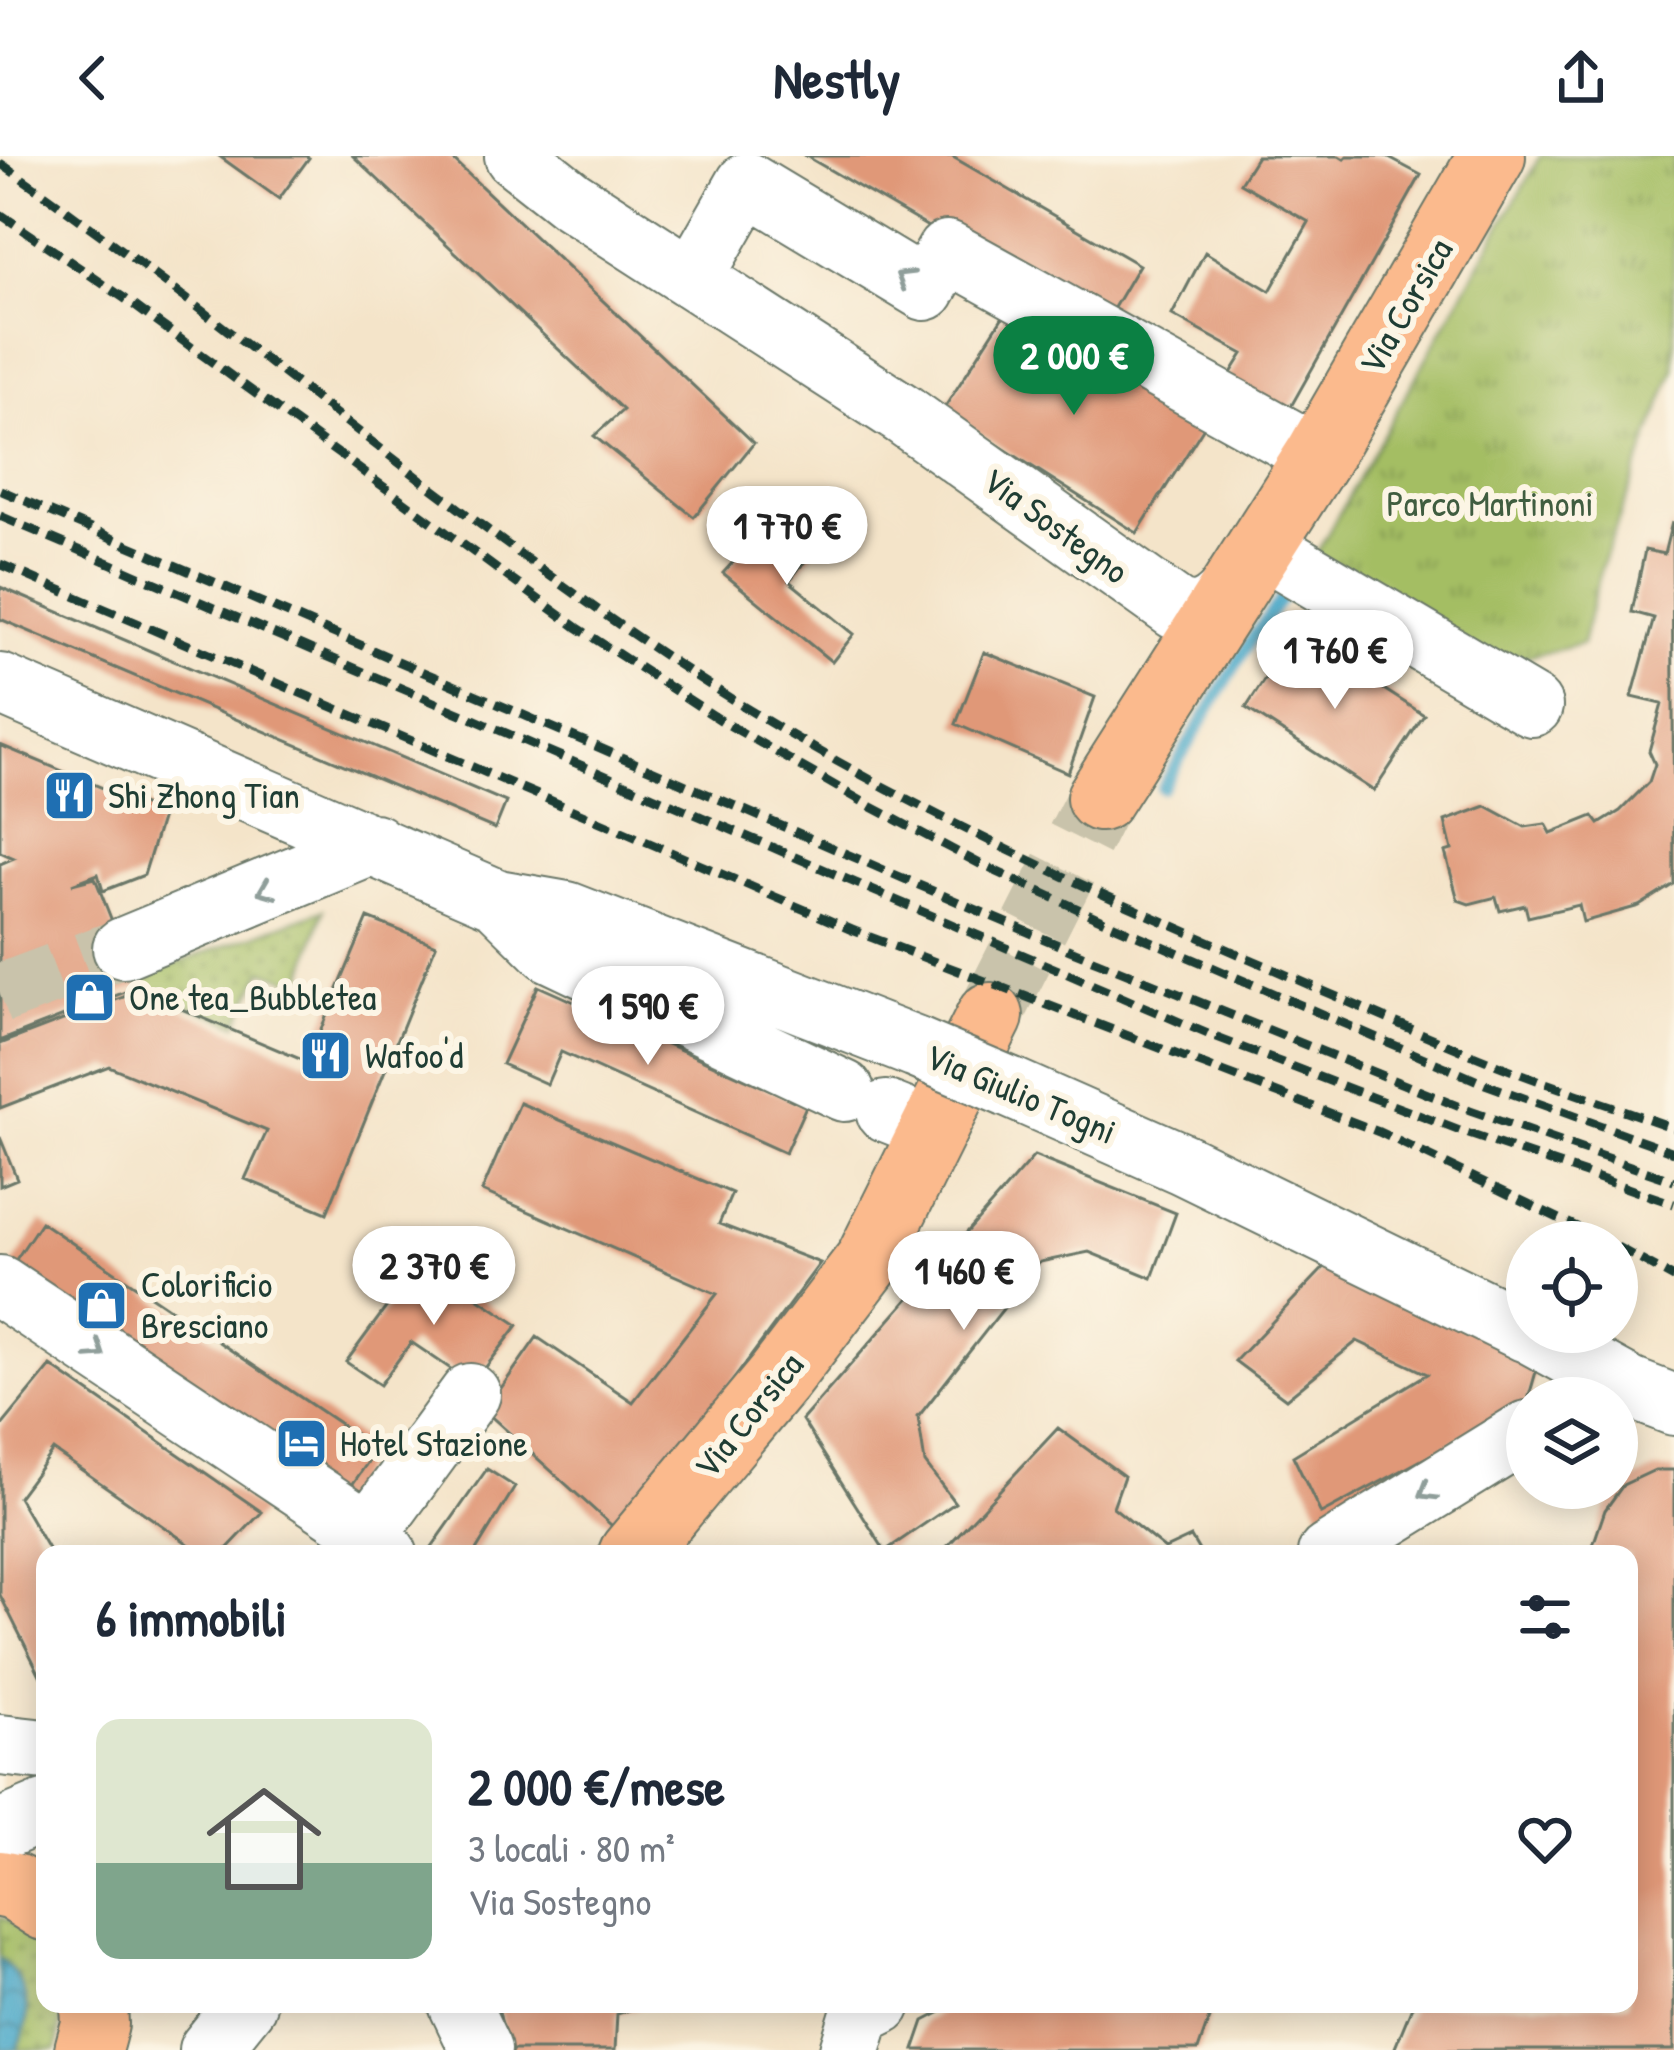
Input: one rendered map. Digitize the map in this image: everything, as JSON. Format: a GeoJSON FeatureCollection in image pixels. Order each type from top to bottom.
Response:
{"type":"FeatureCollection","features":[{"type":"Feature","properties":{"kind":"main road","name":"Via Corsica"},"geometry":{"type":"LineString","coordinates":[[1100,799],[1318,456],[1492,156]]}},
{"type":"Feature","properties":{"kind":"main road","name":"Via Corsica"},"geometry":{"type":"LineString","coordinates":[[639,1545],[869,1260],[888,1110],[990,1016]]}},
{"type":"Feature","properties":{"kind":"street","name":"Via Sostegno"},"geometry":{"type":"LineString","coordinates":[[515,156],[571,200],[904,415],[1180,611]]}},
{"type":"Feature","properties":{"kind":"street"},"geometry":{"type":"LineString","coordinates":[[692,278],[747,182],[925,290],[947,251],[1318,456]]}},
{"type":"Feature","properties":{"kind":"street"},"geometry":{"type":"LineString","coordinates":[[1173,681],[1188,647],[1180,611],[1207,611],[1220,604],[1251,562],[1532,706]]}},
{"type":"Feature","properties":{"kind":"street","name":"Via Giulio Togni"},"geometry":{"type":"LineString","coordinates":[[0,684],[497,900],[567,912],[917,1048],[1183,1164],[1506,1322]]}},
{"type":"Feature","properties":{"kind":"street"},"geometry":{"type":"LineString","coordinates":[[115,929],[348,834]]}},
{"type":"Feature","properties":{"kind":"street","name":"Via Giulio Togni"},"geometry":{"type":"LineString","coordinates":[[497,900],[551,952],[888,1110]]}},
{"type":"Feature","properties":{"kind":"street"},"geometry":{"type":"LineString","coordinates":[[0,1286],[378,1543],[470,1394]]}},
{"type":"Feature","properties":{"kind":"street","name":"Via Giulio Togni"},"geometry":{"type":"LineString","coordinates":[[1562,1353],[1602,1377]]}},
{"type":"Feature","properties":{"kind":"street"},"geometry":{"type":"LineString","coordinates":[[1343,1545],[1506,1445]]}},
{"type":"Feature","properties":{"kind":"street"},"geometry":{"type":"LineString","coordinates":[[0,1745],[36,1749]]}},
{"type":"Feature","properties":{"kind":"street"},"geometry":{"type":"LineString","coordinates":[[12,1875],[36,1828]]}},
{"type":"Feature","properties":{"kind":"street"},"geometry":{"type":"LineString","coordinates":[[209,2050],[239,2013]]}},
{"type":"Feature","properties":{"kind":"street"},"geometry":{"type":"LineString","coordinates":[[463,2013],[481,2050]]}},
{"type":"Feature","properties":{"kind":"street"},"geometry":{"type":"LineString","coordinates":[[850,2050],[863,2013]]}},
{"type":"Feature","properties":{"kind":"green space","name":"Parco Martinoni"},"geometry":{"type":"Polygon","coordinates":[[[1540,156],[1674,156],[1674,370],[1601,567],[1582,644],[1489,666],[1314,558],[1540,156]]]}},
{"type":"Feature","properties":{"kind":"green space"},"geometry":{"type":"Polygon","coordinates":[[[323,910],[301,984],[263,970],[237,1024],[143,988],[139,977],[323,910]]]}},
{"type":"Feature","properties":{"kind":"green space"},"geometry":{"type":"Polygon","coordinates":[[[0,1917],[36,1941],[36,2013],[62,2013],[57,2050],[17,2050],[26,2025],[26,2001],[17,1978],[0,1958],[0,1917]]]}},
{"type":"Feature","properties":{"kind":"water"},"geometry":{"type":"Polygon","coordinates":[[[0,1958],[17,1978],[26,2001],[26,2025],[17,2050],[0,2050],[0,1958]]]}},
{"type":"Feature","properties":{"kind":"building"},"geometry":{"type":"Polygon","coordinates":[[[219,156],[306,156],[309,158],[279,199],[219,156]]]}},
{"type":"Feature","properties":{"kind":"building"},"geometry":{"type":"Polygon","coordinates":[[[353,156],[449,156],[754,443],[694,517],[594,436],[623,410],[353,156]]]}},
{"type":"Feature","properties":{"kind":"building"},"geometry":{"type":"Polygon","coordinates":[[[806,156],[951,156],[1139,265],[1102,328],[806,156]]]}},
{"type":"Feature","properties":{"kind":"building"},"geometry":{"type":"Polygon","coordinates":[[[1257,156],[1385,156],[1421,175],[1285,417],[1226,381],[1243,354],[1172,315],[1205,252],[1270,291],[1309,222],[1240,183],[1257,156]]]}},
{"type":"Feature","properties":{"kind":"building"},"geometry":{"type":"Polygon","coordinates":[[[1011,304],[1204,427],[1137,533],[943,410],[1011,304]]]}},
{"type":"Feature","properties":{"kind":"building"},"geometry":{"type":"Polygon","coordinates":[[[773,518],[814,550],[789,581],[854,634],[832,662],[723,573],[773,518]]]}},
{"type":"Feature","properties":{"kind":"building"},"geometry":{"type":"Polygon","coordinates":[[[1672,522],[1674,884],[1639,906],[1583,922],[1579,905],[1528,917],[1525,905],[1500,911],[1496,897],[1469,904],[1458,900],[1445,852],[1452,850],[1445,821],[1486,806],[1525,827],[1546,824],[1551,833],[1593,816],[1599,824],[1649,782],[1655,764],[1649,751],[1662,704],[1632,697],[1654,618],[1632,612],[1645,550],[1664,554],[1672,522]]]}},
{"type":"Feature","properties":{"kind":"building"},"geometry":{"type":"Polygon","coordinates":[[[0,587],[506,802],[495,829],[0,619],[0,587]]]}},
{"type":"Feature","properties":{"kind":"building"},"geometry":{"type":"Polygon","coordinates":[[[1295,632],[1424,715],[1374,791],[1246,708],[1295,632]]]}},
{"type":"Feature","properties":{"kind":"building"},"geometry":{"type":"Polygon","coordinates":[[[984,652],[1095,697],[1068,773],[956,724],[984,652]]]}},
{"type":"Feature","properties":{"kind":"building"},"geometry":{"type":"Polygon","coordinates":[[[0,745],[163,813],[144,875],[103,891],[98,874],[72,884],[95,878],[138,987],[0,1041],[0,864],[14,858],[0,852],[0,745]]]}},
{"type":"Feature","properties":{"kind":"building"},"geometry":{"type":"Polygon","coordinates":[[[368,918],[436,945],[327,1213],[245,1179],[267,1131],[109,1066],[0,1108],[0,1044],[139,991],[307,1062],[368,918]]]}},
{"type":"Feature","properties":{"kind":"building"},"geometry":{"type":"Polygon","coordinates":[[[538,986],[806,1106],[785,1153],[561,1052],[547,1084],[502,1064],[538,986]]]}},
{"type":"Feature","properties":{"kind":"building"},"geometry":{"type":"Polygon","coordinates":[[[520,1103],[732,1193],[719,1224],[820,1263],[620,1533],[485,1411],[537,1337],[633,1402],[717,1294],[482,1191],[520,1103]]]}},
{"type":"Feature","properties":{"kind":"building"},"geometry":{"type":"Polygon","coordinates":[[[0,1137],[17,1179],[0,1186],[0,1137]]]}},
{"type":"Feature","properties":{"kind":"building"},"geometry":{"type":"Polygon","coordinates":[[[1034,1156],[1176,1213],[1152,1278],[1089,1252],[1040,1262],[918,1417],[925,1463],[955,1503],[894,1545],[881,1545],[802,1420],[1034,1156]]]}},
{"type":"Feature","properties":{"kind":"building"},"geometry":{"type":"Polygon","coordinates":[[[41,1222],[377,1449],[338,1505],[3,1279],[41,1222]]]}},
{"type":"Feature","properties":{"kind":"building"},"geometry":{"type":"Polygon","coordinates":[[[1337,1254],[1506,1341],[1506,1353],[1540,1358],[1535,1377],[1506,1377],[1506,1414],[1321,1514],[1293,1456],[1427,1374],[1357,1341],[1286,1399],[1235,1361],[1337,1254]]]}},
{"type":"Feature","properties":{"kind":"building"},"geometry":{"type":"Polygon","coordinates":[[[421,1260],[518,1325],[473,1384],[411,1342],[380,1385],[346,1362],[421,1260]]]}},
{"type":"Feature","properties":{"kind":"building"},"geometry":{"type":"Polygon","coordinates":[[[51,1366],[262,1512],[231,1545],[190,1545],[53,1450],[18,1497],[46,1545],[36,1545],[36,1667],[0,1595],[0,1428],[51,1366]]]}},
{"type":"Feature","properties":{"kind":"building"},"geometry":{"type":"Polygon","coordinates":[[[1058,1428],[1124,1476],[1113,1507],[1160,1545],[948,1545],[1058,1428]]]}},
{"type":"Feature","properties":{"kind":"building"},"geometry":{"type":"Polygon","coordinates":[[[487,1469],[515,1487],[480,1545],[433,1545],[487,1469]]]}},
{"type":"Feature","properties":{"kind":"building"},"geometry":{"type":"Polygon","coordinates":[[[1655,1470],[1674,1470],[1674,2050],[1394,2050],[1409,2013],[1638,2013],[1638,1545],[1593,1545],[1605,1510],[1638,1509],[1638,1478],[1655,1470]]]}},
{"type":"Feature","properties":{"kind":"building"},"geometry":{"type":"Polygon","coordinates":[[[499,2013],[620,2013],[615,2050],[507,2050],[499,2013]]]}},
{"type":"Feature","properties":{"kind":"building"},"geometry":{"type":"Polygon","coordinates":[[[940,2013],[1211,2013],[1198,2050],[914,2050],[924,2021],[940,2013]]]}},
{"type":"Feature","properties":{"kind":"waterway"},"geometry":{"type":"LineString","coordinates":[[1162,788],[1254,635],[1294,582]]}},
{"type":"Feature","properties":{"kind":"tunnel"},"geometry":{"type":"LineString","coordinates":[[990,1016],[1100,798]]}},
{"type":"Feature","properties":{"kind":"tunnel"},"geometry":{"type":"LineString","coordinates":[[0,994],[123,948]]}},
{"type":"Feature","properties":{"kind":"railway"},"geometry":{"type":"LineString","coordinates":[[0,163],[551,576],[802,741],[990,841],[1183,930],[1490,1062],[1674,1128]]}},
{"type":"Feature","properties":{"kind":"railway"},"geometry":{"type":"LineString","coordinates":[[0,214],[124,298],[578,628],[722,721],[872,807],[980,864],[1109,923],[1485,1084],[1674,1152]]}},
{"type":"Feature","properties":{"kind":"railway"},"geometry":{"type":"LineString","coordinates":[[0,490],[1070,950],[1470,1111],[1674,1181]]}},
{"type":"Feature","properties":{"kind":"railway"},"geometry":{"type":"LineString","coordinates":[[0,516],[1217,1038],[1460,1131],[1674,1204]]}},
{"type":"Feature","properties":{"kind":"railway"},"geometry":{"type":"LineString","coordinates":[[0,564],[852,930],[1379,1132],[1564,1221]]}},
{"type":"Feature","properties":{"kind":"railway"},"geometry":{"type":"LineString","coordinates":[[1638,1258],[1674,1278]]}},
{"type":"Feature","properties":{"kind":"place","name":"Shi Zhong Tian"},"geometry":{"type":"Point","coordinates":[69,795]}},
{"type":"Feature","properties":{"kind":"place","name":"One tea_Bubbletea"},"geometry":{"type":"Point","coordinates":[90,997]}},
{"type":"Feature","properties":{"kind":"place","name":"Wafoo'd"},"geometry":{"type":"Point","coordinates":[326,1055]}},
{"type":"Feature","properties":{"kind":"place","name":"Colorificio Bresciano"},"geometry":{"type":"Point","coordinates":[102,1305]}},
{"type":"Feature","properties":{"kind":"place","name":"Hotel Stazione"},"geometry":{"type":"Point","coordinates":[301,1443]}}]}
